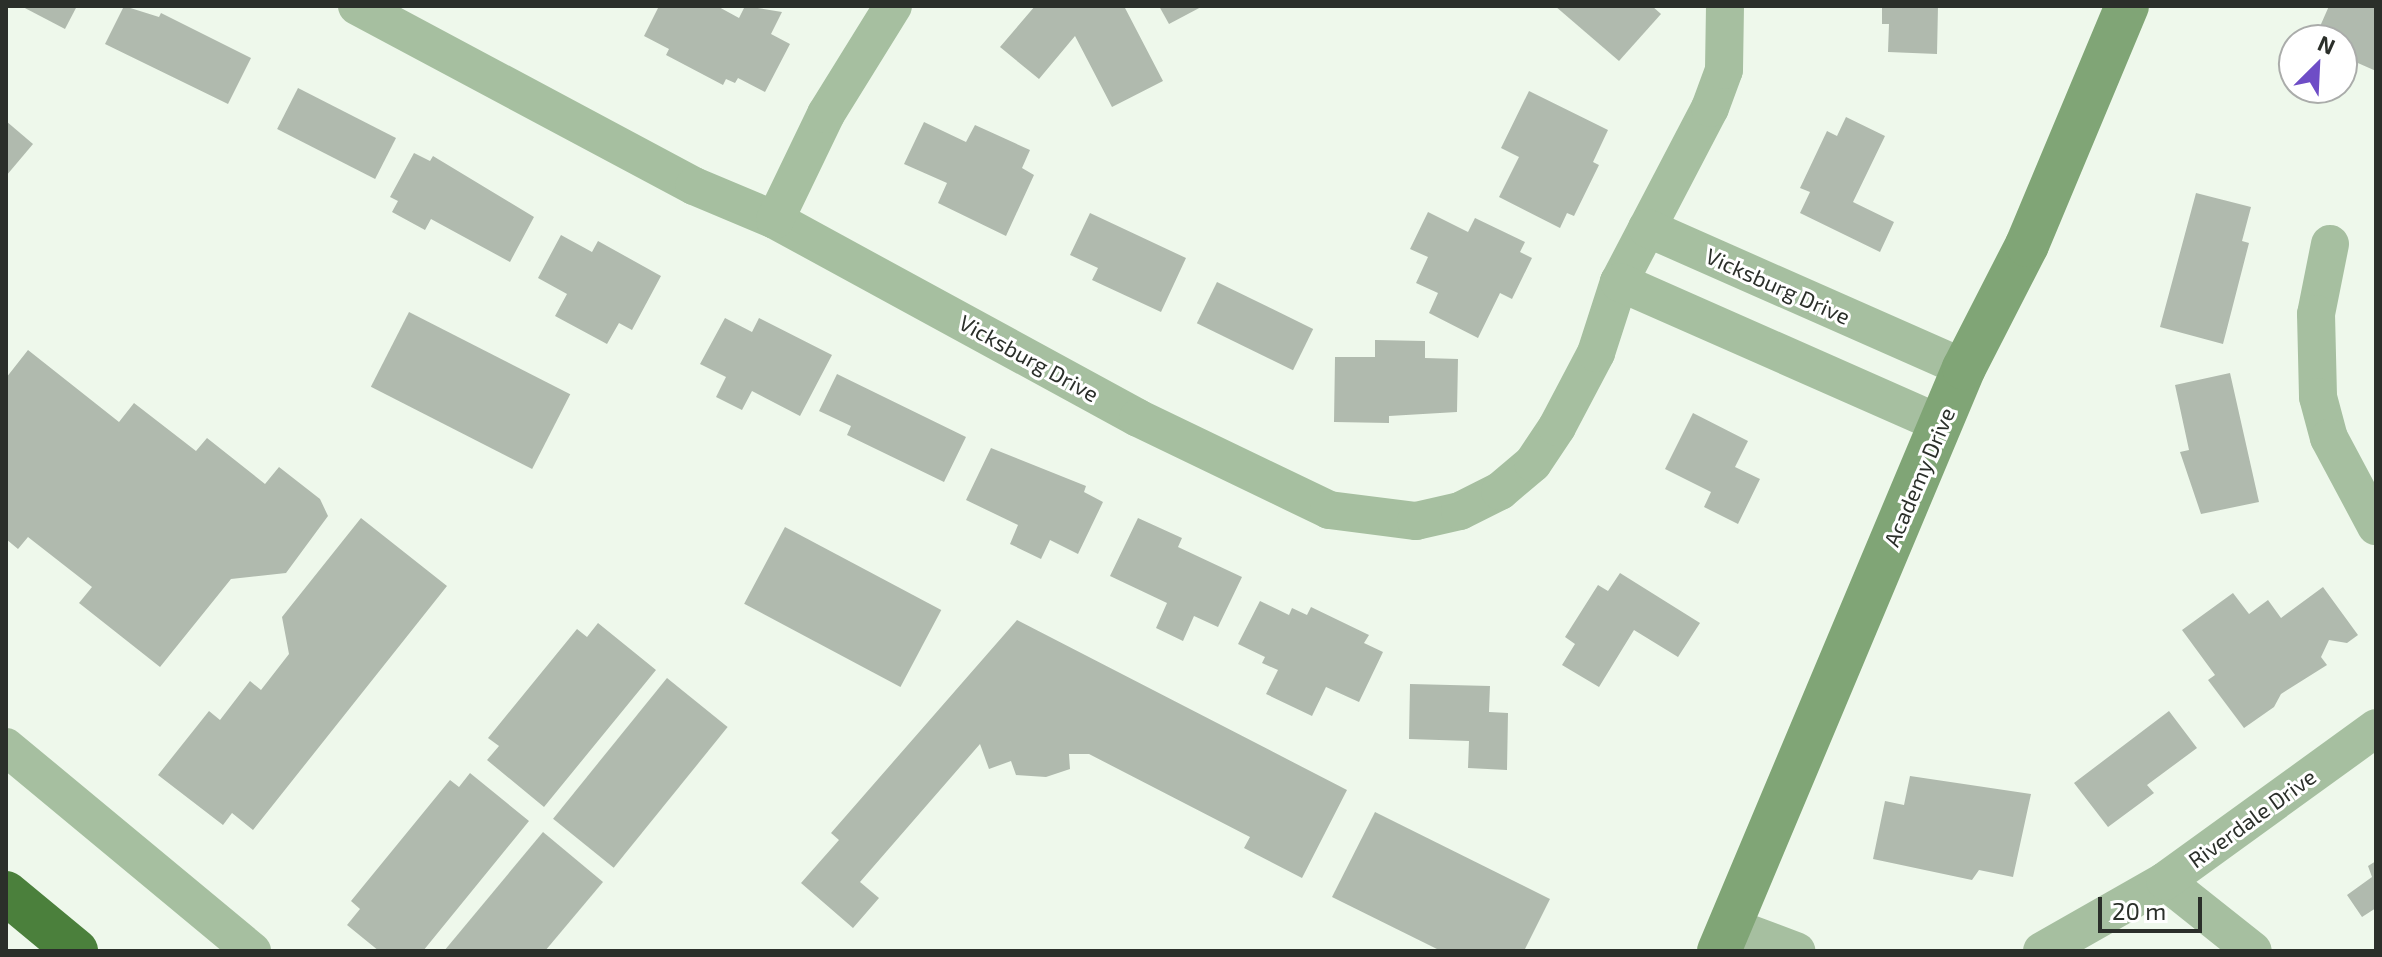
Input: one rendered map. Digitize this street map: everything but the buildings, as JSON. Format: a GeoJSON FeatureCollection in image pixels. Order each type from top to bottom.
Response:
{"type":"FeatureCollection","features":[{"type":"Feature","properties":{"kind":"highway"},"geometry":{"type":"LineString","coordinates":[[6,893],[76,951]]}},
{"type":"Feature","properties":{"kind":"street","name":"Vicksburg Drive"},"geometry":{"type":"LineString","coordinates":[[357,6],[694,186],[775,220],[1138,418],[1329,510],[1372,518],[1416,521],[1460,511],[1500,491],[1533,463],[1596,353],[1619,282],[1647,228],[1964,368]]}},
{"type":"Feature","properties":{"kind":"street"},"geometry":{"type":"LineString","coordinates":[[775,220],[826,114],[893,6]]}},
{"type":"Feature","properties":{"kind":"street"},"geometry":{"type":"LineString","coordinates":[[1647,228],[1710,108],[1724,70],[1725,6]]}},
{"type":"Feature","properties":{"kind":"street","name":"Academy Drive"},"geometry":{"type":"LineString","coordinates":[[1724,939],[1964,368],[2027,245],[2127,6]]}},
{"type":"Feature","properties":{"kind":"street"},"geometry":{"type":"LineString","coordinates":[[2330,244],[2316,314],[2315,365],[2329,438],[2376,526]]}},
{"type":"Feature","properties":{"kind":"street"},"geometry":{"type":"LineString","coordinates":[[1619,282],[1941,424]]}},
{"type":"Feature","properties":{"kind":"street","name":"Riverdale Drive"},"geometry":{"type":"LineString","coordinates":[[2042,951],[2165,881],[2376,728]]}},
{"type":"Feature","properties":{"kind":"street"},"geometry":{"type":"LineString","coordinates":[[6,747],[252,951]]}},
{"type":"Feature","properties":{"kind":"street"},"geometry":{"type":"LineString","coordinates":[[2165,881],[2253,951]]}},
{"type":"Feature","properties":{"kind":"street"},"geometry":{"type":"LineString","coordinates":[[1724,939],[1796,951]]}}]}
